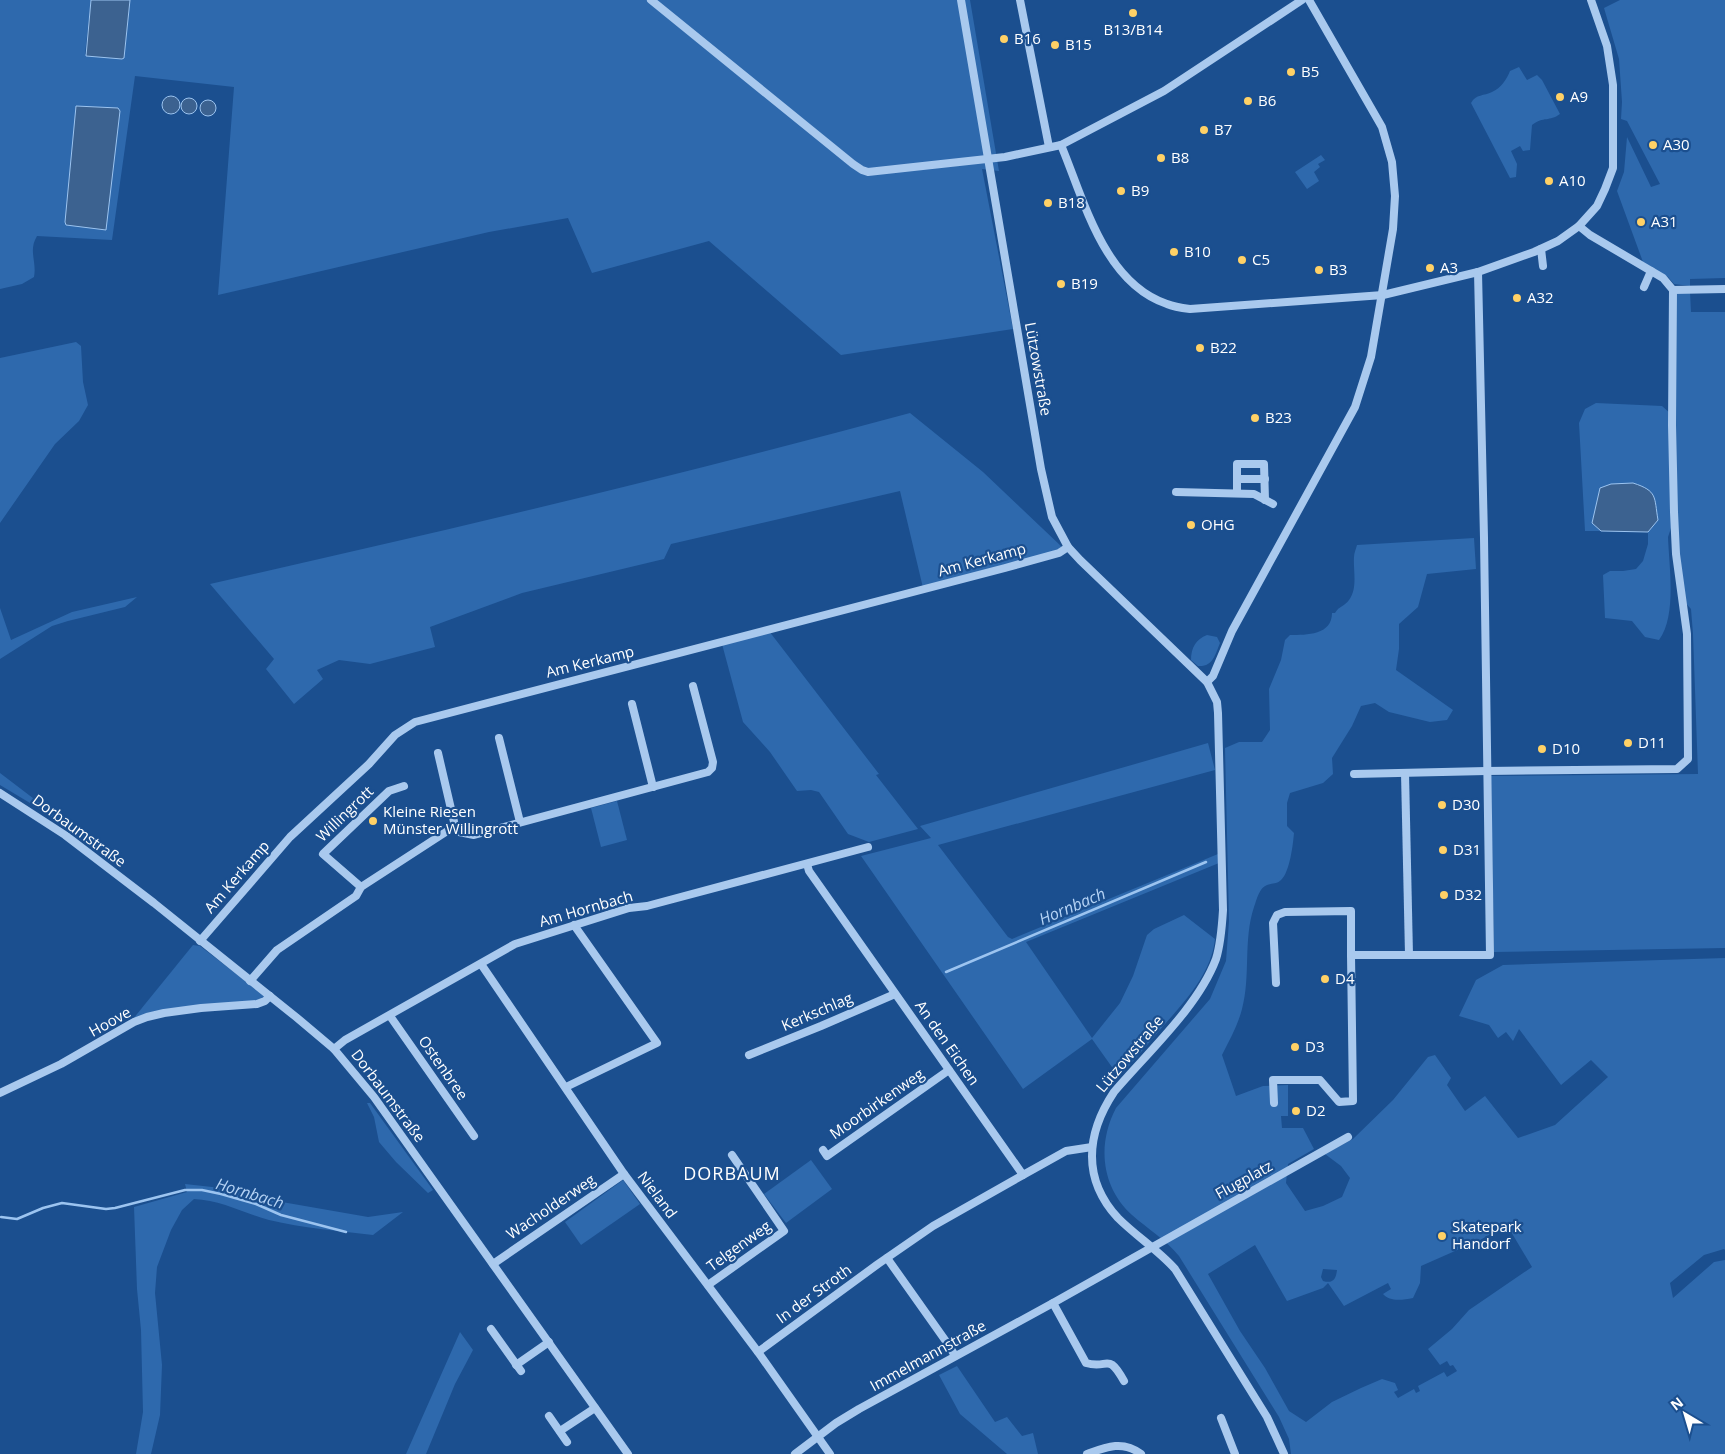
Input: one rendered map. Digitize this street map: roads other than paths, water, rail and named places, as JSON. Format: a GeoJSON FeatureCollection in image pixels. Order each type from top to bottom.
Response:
{"type":"FeatureCollection","features":[{"type":"Feature","properties":{"kind":"street"},"geometry":{"type":"LineString","coordinates":[[651,0],[862,170],[868,172],[989,159],[1061,145],[1164,91],[1302,0]]}},
{"type":"Feature","properties":{"kind":"street","name":"Lützowstraße"},"geometry":{"type":"LineString","coordinates":[[961,0],[1048,504],[1056,526],[1068,547],[1207,682],[1216,702],[1218,713],[1223,910],[1220,943],[1210,972],[1198,994],[1114,1092],[1098,1119],[1092,1147],[1096,1181],[1106,1202],[1119,1219],[1153,1247],[1174,1269],[1267,1417],[1284,1454]]}},
{"type":"Feature","properties":{"kind":"street"},"geometry":{"type":"LineString","coordinates":[[1020,0],[1049,148]]}},
{"type":"Feature","properties":{"kind":"street"},"geometry":{"type":"LineString","coordinates":[[1207,682],[1213,676],[1232,630],[1355,407],[1371,357],[1383,296],[1393,229],[1395,196],[1392,162],[1382,127],[1309,0]]}},
{"type":"Feature","properties":{"kind":"street"},"geometry":{"type":"LineString","coordinates":[[1061,145],[1100,241],[1110,259],[1131,283],[1168,305],[1190,309],[1383,296],[1478,272],[1541,248],[1558,240],[1579,226],[1596,206],[1613,168],[1613,85],[1606,46],[1591,0]]}},
{"type":"Feature","properties":{"kind":"street"},"geometry":{"type":"LineString","coordinates":[[1354,774],[1677,769],[1688,758],[1689,676],[1687,634],[1676,554],[1674,512],[1672,425],[1673,290],[1663,278],[1590,235],[1579,226]]}},
{"type":"Feature","properties":{"kind":"street"},"geometry":{"type":"LineString","coordinates":[[1541,248],[1543,266]]}},
{"type":"Feature","properties":{"kind":"street"},"geometry":{"type":"LineString","coordinates":[[1644,287],[1651,271]]}},
{"type":"Feature","properties":{"kind":"street"},"geometry":{"type":"LineString","coordinates":[[1352,955],[1490,955],[1478,272]]}},
{"type":"Feature","properties":{"kind":"street"},"geometry":{"type":"LineString","coordinates":[[1673,290],[1725,289]]}},
{"type":"Feature","properties":{"kind":"street"},"geometry":{"type":"LineString","coordinates":[[1237,493],[1237,464],[1264,464],[1265,500]]}},
{"type":"Feature","properties":{"kind":"street"},"geometry":{"type":"LineString","coordinates":[[1237,479],[1265,479]]}},
{"type":"Feature","properties":{"kind":"street"},"geometry":{"type":"LineString","coordinates":[[1176,492],[1254,494],[1273,504]]}},
{"type":"Feature","properties":{"kind":"street","name":"Am Kerkamp"},"geometry":{"type":"LineString","coordinates":[[200,940],[290,837],[364,769],[395,735],[415,722],[1014,566],[1059,553],[1068,547]]}},
{"type":"Feature","properties":{"kind":"street"},"geometry":{"type":"LineString","coordinates":[[438,753],[455,826],[459,832],[474,834],[520,822],[708,772],[712,768],[713,762],[693,686]]}},
{"type":"Feature","properties":{"kind":"street"},"geometry":{"type":"LineString","coordinates":[[632,704],[653,786]]}},
{"type":"Feature","properties":{"kind":"street"},"geometry":{"type":"LineString","coordinates":[[499,738],[520,822]]}},
{"type":"Feature","properties":{"kind":"street"},"geometry":{"type":"LineString","coordinates":[[1405,773],[1409,955]]}},
{"type":"Feature","properties":{"kind":"street","name":"Willingrott"},"geometry":{"type":"LineString","coordinates":[[361,887],[323,854],[389,791],[404,786]]}},
{"type":"Feature","properties":{"kind":"street","name":"Dorbaumstraße"},"geometry":{"type":"LineString","coordinates":[[0,793],[65,835],[200,940],[334,1049],[370,1092],[628,1454]]}},
{"type":"Feature","properties":{"kind":"street"},"geometry":{"type":"LineString","coordinates":[[250,981],[277,950],[356,896],[361,887],[455,826]]}},
{"type":"Feature","properties":{"kind":"street","name":"Am Hornbach"},"geometry":{"type":"LineString","coordinates":[[334,1049],[344,1040],[390,1016],[515,944],[629,908],[647,906],[868,847]]}},
{"type":"Feature","properties":{"kind":"street","name":"An den Eichen"},"geometry":{"type":"LineString","coordinates":[[806,864],[820,888],[1023,1175]]}},
{"type":"Feature","properties":{"kind":"street"},"geometry":{"type":"LineString","coordinates":[[1274,1103],[1273,1080],[1320,1080],[1338,1102],[1353,1101],[1350,911],[1285,912],[1277,915],[1273,923],[1276,983]]}},
{"type":"Feature","properties":{"kind":"street"},"geometry":{"type":"LineString","coordinates":[[566,1087],[657,1043],[574,925]]}},
{"type":"Feature","properties":{"kind":"street","name":"Nieland"},"geometry":{"type":"LineString","coordinates":[[481,964],[624,1174],[758,1352],[818,1437]]}},
{"type":"Feature","properties":{"kind":"street","name":"Kerkschlag"},"geometry":{"type":"LineString","coordinates":[[748,1055],[822,1026],[895,994]]}},
{"type":"Feature","properties":{"kind":"street","name":"Hoove"},"geometry":{"type":"LineString","coordinates":[[0,1093],[87,1050],[134,1022],[173,1012],[257,1004],[265,1001],[270,996]]}},
{"type":"Feature","properties":{"kind":"street","name":"Ostenbree"},"geometry":{"type":"LineString","coordinates":[[390,1016],[474,1136]]}},
{"type":"Feature","properties":{"kind":"street","name":"Moorbirkenweg"},"geometry":{"type":"LineString","coordinates":[[823,1150],[827,1156],[949,1070]]}},
{"type":"Feature","properties":{"kind":"street","name":"Flugplatz"},"geometry":{"type":"LineString","coordinates":[[1153,1247],[1348,1137]]}},
{"type":"Feature","properties":{"kind":"street"},"geometry":{"type":"LineString","coordinates":[[1023,1175],[1066,1152],[1092,1147]]}},
{"type":"Feature","properties":{"kind":"street","name":"Telgenweg"},"geometry":{"type":"LineString","coordinates":[[708,1285],[784,1231],[732,1155]]}},
{"type":"Feature","properties":{"kind":"street","name":"Wacholderweg"},"geometry":{"type":"LineString","coordinates":[[493,1264],[624,1174]]}},
{"type":"Feature","properties":{"kind":"street","name":"In der Stroth"},"geometry":{"type":"LineString","coordinates":[[758,1352],[944,1219],[1023,1175]]}},
{"type":"Feature","properties":{"kind":"street","name":"Immelmannstraße"},"geometry":{"type":"LineString","coordinates":[[795,1454],[859,1410],[1153,1247]]}},
{"type":"Feature","properties":{"kind":"street"},"geometry":{"type":"LineString","coordinates":[[887,1258],[955,1356]]}},
{"type":"Feature","properties":{"kind":"street"},"geometry":{"type":"LineString","coordinates":[[1054,1303],[1086,1363],[1095,1366],[1107,1362],[1116,1366],[1124,1381]]}},
{"type":"Feature","properties":{"kind":"street"},"geometry":{"type":"LineString","coordinates":[[491,1329],[518,1368],[549,1342]]}},
{"type":"Feature","properties":{"kind":"street"},"geometry":{"type":"LineString","coordinates":[[560,1431],[595,1408]]}},
{"type":"Feature","properties":{"kind":"street"},"geometry":{"type":"LineString","coordinates":[[549,1416],[567,1442]]}},
{"type":"Feature","properties":{"kind":"street"},"geometry":{"type":"LineString","coordinates":[[1221,1418],[1235,1454]]}},
{"type":"Feature","properties":{"kind":"street"},"geometry":{"type":"LineString","coordinates":[[818,1437],[830,1454]]}},
{"type":"Feature","properties":{"kind":"street"},"geometry":{"type":"LineString","coordinates":[[1087,1454],[1110,1445],[1121,1445],[1141,1454]]}},
{"type":"Feature","properties":{"kind":"waterway","name":"Hornbach"},"geometry":{"type":"LineString","coordinates":[[946,972],[1206,862]]}},
{"type":"Feature","properties":{"kind":"waterway","name":"Hornbach"},"geometry":{"type":"LineString","coordinates":[[1,1217],[17,1219],[43,1208],[62,1203],[106,1209],[115,1208],[185,1190],[202,1190],[256,1204],[281,1215],[346,1232]]}},
{"type":"Feature","properties":{"kind":"place","name":"B13/B14"},"geometry":{"type":"Point","coordinates":[1133,13]}},
{"type":"Feature","properties":{"kind":"place","name":"B16"},"geometry":{"type":"Point","coordinates":[1004,39]}},
{"type":"Feature","properties":{"kind":"place","name":"B15"},"geometry":{"type":"Point","coordinates":[1055,45]}},
{"type":"Feature","properties":{"kind":"place","name":"B5"},"geometry":{"type":"Point","coordinates":[1291,72]}},
{"type":"Feature","properties":{"kind":"place","name":"A9"},"geometry":{"type":"Point","coordinates":[1560,97]}},
{"type":"Feature","properties":{"kind":"place","name":"B6"},"geometry":{"type":"Point","coordinates":[1248,101]}},
{"type":"Feature","properties":{"kind":"place","name":"B7"},"geometry":{"type":"Point","coordinates":[1204,130]}},
{"type":"Feature","properties":{"kind":"place","name":"A30"},"geometry":{"type":"Point","coordinates":[1653,145]}},
{"type":"Feature","properties":{"kind":"place","name":"B8"},"geometry":{"type":"Point","coordinates":[1161,158]}},
{"type":"Feature","properties":{"kind":"place","name":"A10"},"geometry":{"type":"Point","coordinates":[1549,181]}},
{"type":"Feature","properties":{"kind":"place","name":"B9"},"geometry":{"type":"Point","coordinates":[1121,191]}},
{"type":"Feature","properties":{"kind":"place","name":"B18"},"geometry":{"type":"Point","coordinates":[1048,203]}},
{"type":"Feature","properties":{"kind":"place","name":"A31"},"geometry":{"type":"Point","coordinates":[1641,222]}},
{"type":"Feature","properties":{"kind":"place","name":"B10"},"geometry":{"type":"Point","coordinates":[1174,252]}},
{"type":"Feature","properties":{"kind":"place","name":"C5"},"geometry":{"type":"Point","coordinates":[1242,260]}},
{"type":"Feature","properties":{"kind":"place","name":"A3"},"geometry":{"type":"Point","coordinates":[1430,268]}},
{"type":"Feature","properties":{"kind":"place","name":"B3"},"geometry":{"type":"Point","coordinates":[1319,270]}},
{"type":"Feature","properties":{"kind":"place","name":"B19"},"geometry":{"type":"Point","coordinates":[1061,284]}},
{"type":"Feature","properties":{"kind":"place","name":"A32"},"geometry":{"type":"Point","coordinates":[1517,298]}},
{"type":"Feature","properties":{"kind":"place","name":"B22"},"geometry":{"type":"Point","coordinates":[1200,348]}},
{"type":"Feature","properties":{"kind":"place","name":"B23"},"geometry":{"type":"Point","coordinates":[1255,418]}},
{"type":"Feature","properties":{"kind":"place","name":"OHG"},"geometry":{"type":"Point","coordinates":[1191,525]}},
{"type":"Feature","properties":{"kind":"place","name":"D11"},"geometry":{"type":"Point","coordinates":[1628,743]}},
{"type":"Feature","properties":{"kind":"place","name":"D10"},"geometry":{"type":"Point","coordinates":[1542,749]}},
{"type":"Feature","properties":{"kind":"place","name":"D30"},"geometry":{"type":"Point","coordinates":[1442,805]}},
{"type":"Feature","properties":{"kind":"place","name":"Kleine Riesen Münster Willingrott"},"geometry":{"type":"Point","coordinates":[373,821]}},
{"type":"Feature","properties":{"kind":"place","name":"D31"},"geometry":{"type":"Point","coordinates":[1443,850]}},
{"type":"Feature","properties":{"kind":"place","name":"D32"},"geometry":{"type":"Point","coordinates":[1444,895]}},
{"type":"Feature","properties":{"kind":"place","name":"D4"},"geometry":{"type":"Point","coordinates":[1325,979]}},
{"type":"Feature","properties":{"kind":"place","name":"D3"},"geometry":{"type":"Point","coordinates":[1295,1047]}},
{"type":"Feature","properties":{"kind":"place","name":"D2"},"geometry":{"type":"Point","coordinates":[1296,1111]}},
{"type":"Feature","properties":{"kind":"place","name":"Skatepark Handorf"},"geometry":{"type":"Point","coordinates":[1442,1236]}},
{"type":"Feature","properties":{"kind":"district","name":"DORBAUM"},"geometry":{"type":"Point","coordinates":[732,1174]}}]}
